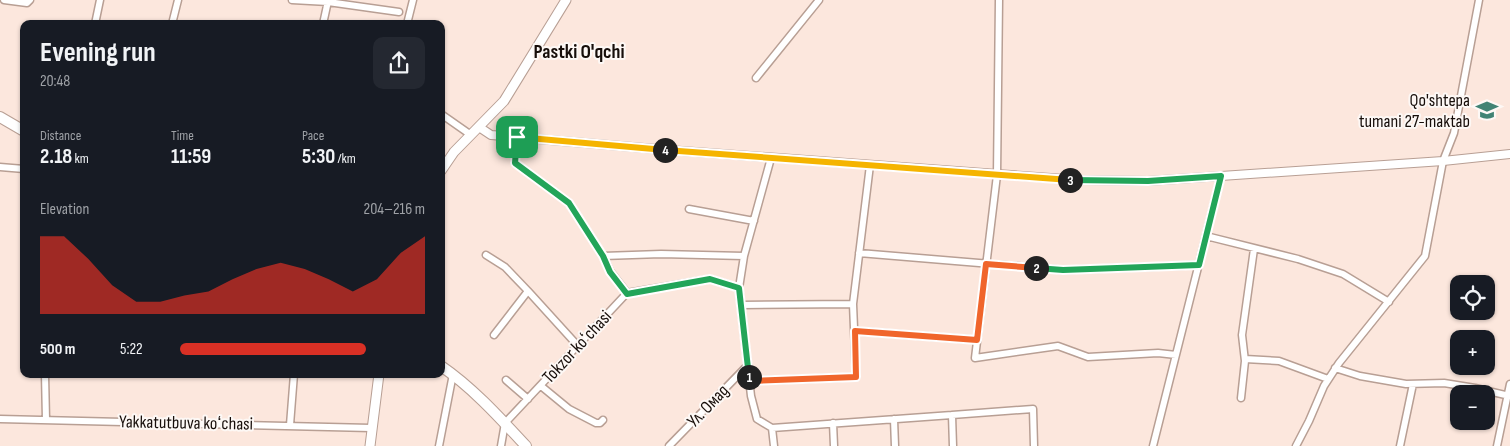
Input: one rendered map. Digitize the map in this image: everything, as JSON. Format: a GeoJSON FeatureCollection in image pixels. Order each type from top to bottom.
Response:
{"type":"FeatureCollection","features":[{"type":"Feature","properties":{"kind":"main road"},"geometry":{"type":"LineString","coordinates":[[445,165],[454,152],[504,101],[566,0]]}},
{"type":"Feature","properties":{"kind":"main road"},"geometry":{"type":"LineString","coordinates":[[0,116],[20,128]]}},
{"type":"Feature","properties":{"kind":"main road"},"geometry":{"type":"LineString","coordinates":[[445,369],[506,423],[526,446]]}},
{"type":"Feature","properties":{"kind":"main road"},"geometry":{"type":"LineString","coordinates":[[370,446],[378,378]]}},
{"type":"Feature","properties":{"kind":"street"},"geometry":{"type":"LineString","coordinates":[[4,0],[27,3],[30,0]]}},
{"type":"Feature","properties":{"kind":"street"},"geometry":{"type":"LineString","coordinates":[[96,20],[100,0]]}},
{"type":"Feature","properties":{"kind":"street"},"geometry":{"type":"LineString","coordinates":[[173,20],[178,0]]}},
{"type":"Feature","properties":{"kind":"street"},"geometry":{"type":"LineString","coordinates":[[292,0],[328,1],[399,12]]}},
{"type":"Feature","properties":{"kind":"street"},"geometry":{"type":"LineString","coordinates":[[408,20],[413,0]]}},
{"type":"Feature","properties":{"kind":"street"},"geometry":{"type":"LineString","coordinates":[[756,78],[819,0]]}},
{"type":"Feature","properties":{"kind":"street"},"geometry":{"type":"LineString","coordinates":[[999,0],[997,175],[975,358],[1058,346],[1088,358],[1158,353],[1176,355]]}},
{"type":"Feature","properties":{"kind":"street"},"geometry":{"type":"LineString","coordinates":[[1296,446],[1335,368],[1425,256],[1443,161],[1454,133],[1479,0]]}},
{"type":"Feature","properties":{"kind":"street"},"geometry":{"type":"LineString","coordinates":[[324,20],[328,1]]}},
{"type":"Feature","properties":{"kind":"street"},"geometry":{"type":"LineString","coordinates":[[445,117],[471,135]]}},
{"type":"Feature","properties":{"kind":"street"},"geometry":{"type":"LineString","coordinates":[[479,127],[491,134],[517,137],[771,158],[1079,180],[1148,181],[1443,161],[1510,154]]}},
{"type":"Feature","properties":{"kind":"street"},"geometry":{"type":"LineString","coordinates":[[517,137],[515,163],[569,203],[603,256],[610,272],[627,294],[710,279],[739,288]]}},
{"type":"Feature","properties":{"kind":"street"},"geometry":{"type":"LineString","coordinates":[[771,158],[744,256],[739,288],[751,396],[757,419],[772,428],[1033,409],[1034,446]]}},
{"type":"Feature","properties":{"kind":"street"},"geometry":{"type":"LineString","coordinates":[[749,381],[856,377],[853,304],[870,165]]}},
{"type":"Feature","properties":{"kind":"street"},"geometry":{"type":"LineString","coordinates":[[0,167],[20,169]]}},
{"type":"Feature","properties":{"kind":"street"},"geometry":{"type":"LineString","coordinates":[[1153,446],[1221,176]]}},
{"type":"Feature","properties":{"kind":"street"},"geometry":{"type":"LineString","coordinates":[[689,209],[754,221]]}},
{"type":"Feature","properties":{"kind":"street"},"geometry":{"type":"LineString","coordinates":[[1206,236],[1298,259],[1343,274],[1389,302]]}},
{"type":"Feature","properties":{"kind":"street"},"geometry":{"type":"LineString","coordinates":[[1240,398],[1245,359],[1242,335],[1254,249]]}},
{"type":"Feature","properties":{"kind":"street"},"geometry":{"type":"LineString","coordinates":[[859,253],[1063,270],[1199,265]]}},
{"type":"Feature","properties":{"kind":"street"},"geometry":{"type":"LineString","coordinates":[[603,256],[661,254],[744,256]]}},
{"type":"Feature","properties":{"kind":"street"},"geometry":{"type":"LineString","coordinates":[[486,255],[505,267],[578,346]]}},
{"type":"Feature","properties":{"kind":"street"},"geometry":{"type":"LineString","coordinates":[[494,335],[528,291]]}},
{"type":"Feature","properties":{"kind":"street","name":"Tokzor koʻchasi"},"geometry":{"type":"LineString","coordinates":[[506,423],[627,294]]}},
{"type":"Feature","properties":{"kind":"street"},"geometry":{"type":"LineString","coordinates":[[741,305],[853,304]]}},
{"type":"Feature","properties":{"kind":"street"},"geometry":{"type":"LineString","coordinates":[[855,331],[977,340]]}},
{"type":"Feature","properties":{"kind":"street"},"geometry":{"type":"LineString","coordinates":[[1245,359],[1279,361],[1328,379]]}},
{"type":"Feature","properties":{"kind":"street","name":"Ул. Омад"},"geometry":{"type":"LineString","coordinates":[[669,446],[748,365]]}},
{"type":"Feature","properties":{"kind":"street"},"geometry":{"type":"LineString","coordinates":[[1335,368],[1360,376],[1413,384],[1444,383],[1509,396]]}},
{"type":"Feature","properties":{"kind":"street"},"geometry":{"type":"LineString","coordinates":[[439,446],[453,374]]}},
{"type":"Feature","properties":{"kind":"street"},"geometry":{"type":"LineString","coordinates":[[45,378],[46,420]]}},
{"type":"Feature","properties":{"kind":"street"},"geometry":{"type":"LineString","coordinates":[[290,425],[294,378]]}},
{"type":"Feature","properties":{"kind":"street"},"geometry":{"type":"LineString","coordinates":[[506,380],[528,399]]}},
{"type":"Feature","properties":{"kind":"street"},"geometry":{"type":"LineString","coordinates":[[1400,446],[1413,384]]}},
{"type":"Feature","properties":{"kind":"street"},"geometry":{"type":"LineString","coordinates":[[1497,446],[1510,384]]}},
{"type":"Feature","properties":{"kind":"street"},"geometry":{"type":"LineString","coordinates":[[541,386],[569,409],[596,423],[600,423],[603,420]]}},
{"type":"Feature","properties":{"kind":"street"},"geometry":{"type":"LineString","coordinates":[[952,415],[953,446]]}},
{"type":"Feature","properties":{"kind":"street","name":"Yakkatutbuva koʻchasi"},"geometry":{"type":"LineString","coordinates":[[0,419],[371,428]]}},
{"type":"Feature","properties":{"kind":"street"},"geometry":{"type":"LineString","coordinates":[[894,419],[896,446]]}},
{"type":"Feature","properties":{"kind":"street"},"geometry":{"type":"LineString","coordinates":[[501,446],[506,423]]}},
{"type":"Feature","properties":{"kind":"street"},"geometry":{"type":"LineString","coordinates":[[833,424],[834,446]]}},
{"type":"Feature","properties":{"kind":"street"},"geometry":{"type":"LineString","coordinates":[[772,428],[774,446]]}},
{"type":"Feature","properties":{"kind":"place","name":"Qo'shtepa tumani 27-maktab"},"geometry":{"type":"Point","coordinates":[1487,110]}},
{"type":"Feature","properties":{"kind":"district","name":"Pastki O'qchi"},"geometry":{"type":"Point","coordinates":[579,52]}},
{"type":"Feature","properties":{"kind":"route"},"geometry":{"type":"LineString","coordinates":[[517,137],[1079,180],[1148,181],[1221,176],[1199,265],[1063,270],[986,264],[977,340],[855,331],[856,377],[749,381],[739,288],[710,279],[627,294],[610,272],[603,256],[569,203],[515,163],[517,137]]}}]}
